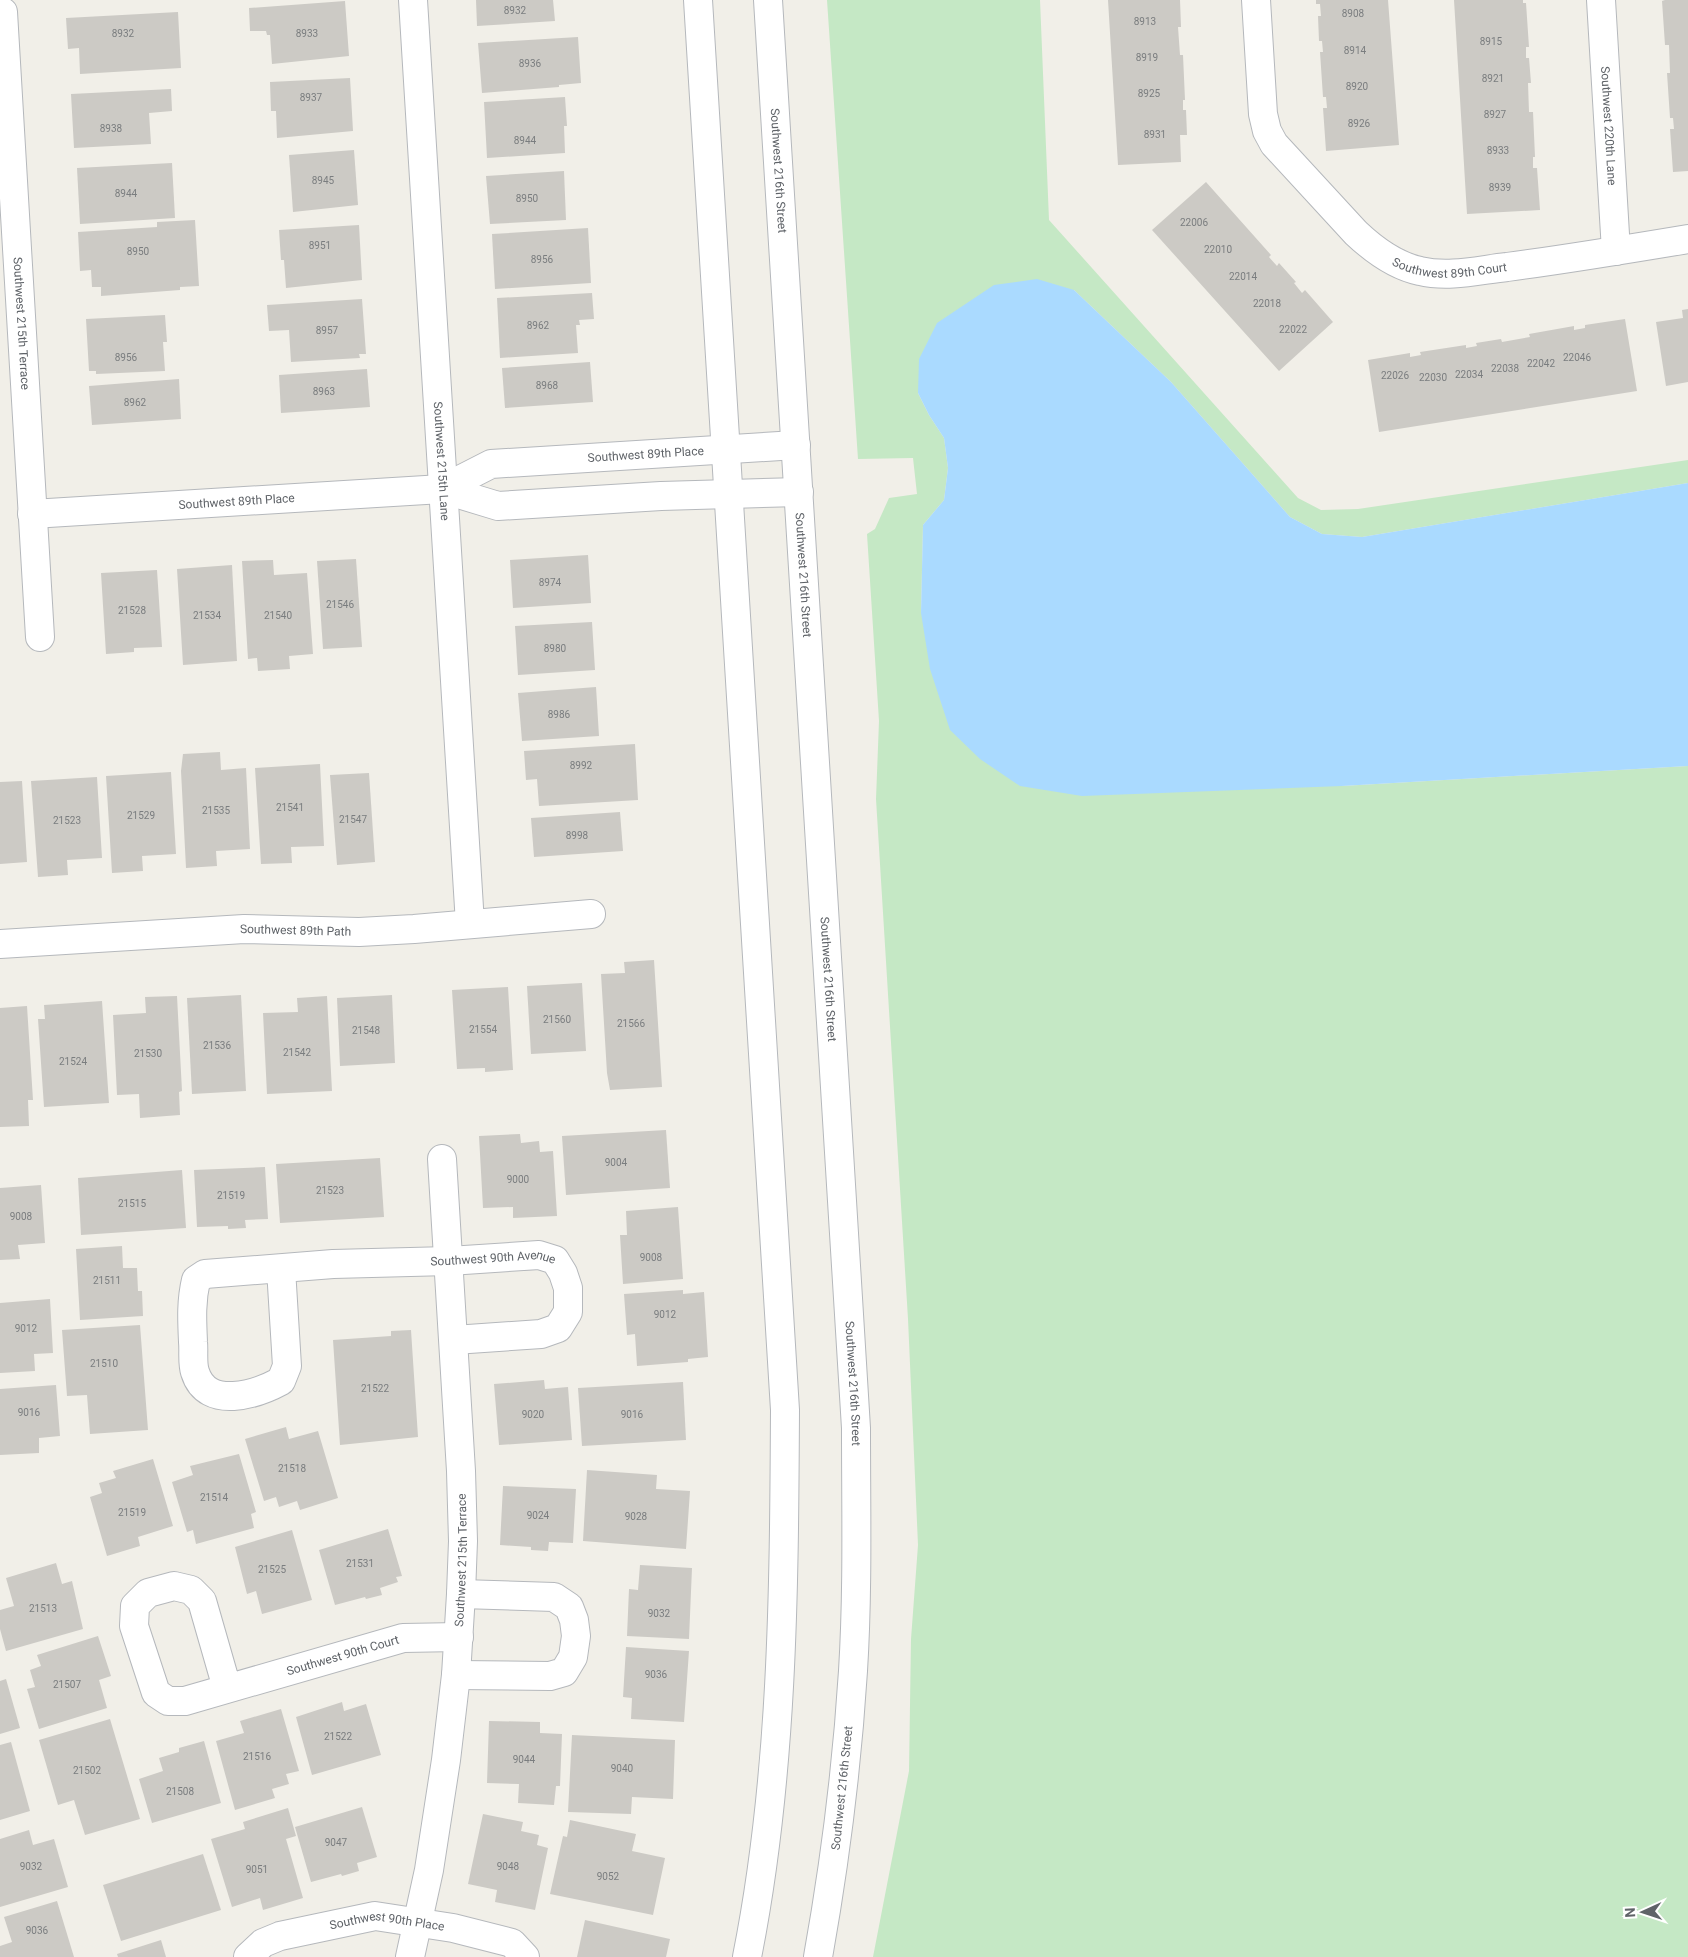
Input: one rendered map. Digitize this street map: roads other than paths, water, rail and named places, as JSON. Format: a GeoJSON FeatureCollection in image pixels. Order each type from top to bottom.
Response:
{"type":"FeatureCollection","features":[{"type":"Feature","properties":{"kind":"street","name":"Southwest 215th Lane"},"geometry":{"type":"LineString","coordinates":[[413,0],[470,924]]}},
{"type":"Feature","properties":{"kind":"street"},"geometry":{"type":"LineString","coordinates":[[698,0],[785,1410],[784,1570],[779,1713],[772,1794],[747,1957]]}},
{"type":"Feature","properties":{"kind":"street","name":"Southwest 216th Street"},"geometry":{"type":"LineString","coordinates":[[768,0],[856,1428],[856,1570],[853,1671],[841,1812],[818,1957]]}},
{"type":"Feature","properties":{"kind":"street","name":"Southwest 89th Court"},"geometry":{"type":"LineString","coordinates":[[1256,0],[1263,114],[1267,131],[1274,144],[1362,238],[1386,256],[1413,269],[1435,274],[1460,273],[1688,239]]}},
{"type":"Feature","properties":{"kind":"street","name":"Southwest 220th Lane"},"geometry":{"type":"LineString","coordinates":[[1601,0],[1616,251]]}},
{"type":"Feature","properties":{"kind":"street","name":"Southwest 215th Terrace"},"geometry":{"type":"LineString","coordinates":[[3,12],[5,123],[40,637]]}},
{"type":"Feature","properties":{"kind":"street","name":"Southwest 89th Place"},"geometry":{"type":"LineString","coordinates":[[442,489],[491,464],[796,445]]}},
{"type":"Feature","properties":{"kind":"street","name":"Southwest 89th Place"},"geometry":{"type":"LineString","coordinates":[[32,514],[442,489],[498,506],[661,496],[799,492]]}},
{"type":"Feature","properties":{"kind":"street","name":"Southwest 89th Path"},"geometry":{"type":"LineString","coordinates":[[0,944],[244,929],[359,932],[591,914]]}},
{"type":"Feature","properties":{"kind":"street","name":"Southwest 215th Terrace"},"geometry":{"type":"LineString","coordinates":[[410,1957],[429,1870],[456,1675],[461,1594],[463,1541],[462,1481],[442,1160]]}},
{"type":"Feature","properties":{"kind":"street","name":"Southwest 90th Avenue"},"geometry":{"type":"LineString","coordinates":[[281,1269],[287,1366],[282,1381],[264,1390],[238,1396],[220,1396],[206,1390],[195,1373],[192,1318],[192,1296],[196,1280],[205,1274],[332,1264],[449,1261],[539,1255],[555,1260],[563,1273],[568,1288],[568,1312],[558,1328],[540,1334],[454,1340]]}},
{"type":"Feature","properties":{"kind":"street"},"geometry":{"type":"LineString","coordinates":[[456,1675],[550,1676],[564,1672],[573,1657],[576,1636],[574,1620],[569,1607],[554,1597],[461,1594]]}},
{"type":"Feature","properties":{"kind":"street","name":"Southwest 90th Court"},"geometry":{"type":"LineString","coordinates":[[227,1688],[403,1638],[459,1637]]}},
{"type":"Feature","properties":{"kind":"street","name":"Southwest 90th Place"},"geometry":{"type":"LineString","coordinates":[[248,1957],[264,1943],[280,1936],[375,1916],[453,1928],[512,1943],[525,1957]]}},
{"type":"Feature","properties":{"kind":"water"},"geometry":{"type":"Polygon","coordinates":[[[1037,279],[1074,290],[1171,382],[1290,517],[1322,534],[1362,537],[1688,483],[1688,766],[1342,786],[1082,796],[1020,786],[980,759],[950,730],[930,669],[921,613],[923,525],[944,500],[948,468],[944,438],[918,393],[919,359],[937,323],[994,285],[1037,279]]]}}]}
